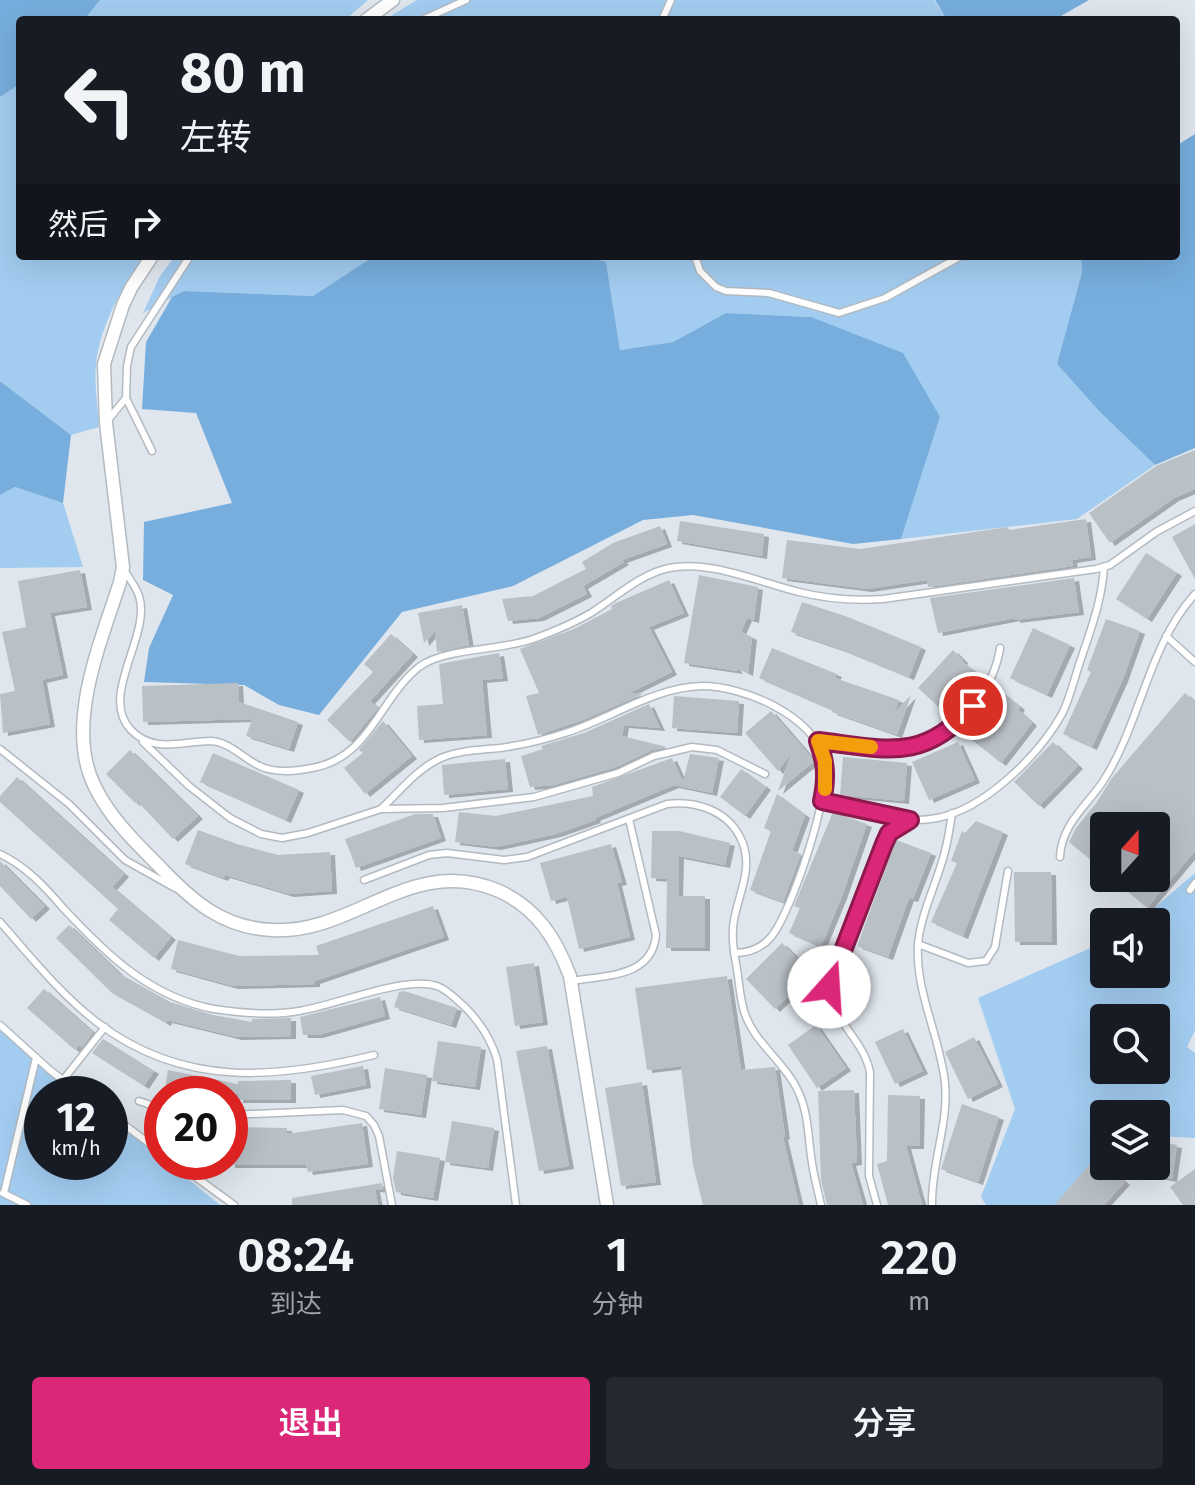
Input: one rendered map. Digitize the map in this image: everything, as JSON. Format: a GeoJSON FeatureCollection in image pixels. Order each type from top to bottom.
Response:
{"type":"FeatureCollection","features":[{"type":"Feature","properties":{"kind":"street"},"geometry":{"type":"LineString","coordinates":[[371,16],[393,0]]}},
{"type":"Feature","properties":{"kind":"street"},"geometry":{"type":"LineString","coordinates":[[149,260],[131,288],[104,364],[106,423],[123,567],[87,689],[84,728],[87,766],[94,786],[121,826],[183,892],[201,907],[252,928],[273,931],[307,926],[424,883],[452,880],[507,894],[534,913],[557,942],[571,981],[607,1205]]}},
{"type":"Feature","properties":{"kind":"lane"},"geometry":{"type":"LineString","coordinates":[[431,16],[466,0]]}},
{"type":"Feature","properties":{"kind":"lane"},"geometry":{"type":"LineString","coordinates":[[152,451],[126,398],[127,366],[131,347],[187,260]]}},
{"type":"Feature","properties":{"kind":"lane"},"geometry":{"type":"LineString","coordinates":[[696,260],[700,271],[716,287],[726,291],[769,293],[839,313],[885,298],[954,260]]}},
{"type":"Feature","properties":{"kind":"lane"},"geometry":{"type":"LineString","coordinates":[[106,423],[126,398]]}},
{"type":"Feature","properties":{"kind":"lane"},"geometry":{"type":"LineString","coordinates":[[132,732],[164,746],[220,743],[257,765],[280,771],[316,768],[334,762],[357,746],[408,678],[431,660],[533,639],[589,614],[645,577],[665,569],[700,567],[802,593],[856,601],[883,599],[1104,567],[1156,532],[1195,511]]}},
{"type":"Feature","properties":{"kind":"lane"},"geometry":{"type":"LineString","coordinates":[[123,567],[140,597],[137,633],[120,697],[121,710],[132,732],[211,805],[261,834],[282,838],[297,836],[381,809],[454,807],[534,797],[605,777],[654,756],[692,747],[717,750],[765,774]]}},
{"type":"Feature","properties":{"kind":"lane"},"geometry":{"type":"LineString","coordinates":[[822,801],[910,820],[938,818],[985,796],[1010,776],[1040,746],[1063,712],[1103,590],[1104,567]]}},
{"type":"Feature","properties":{"kind":"lane"},"geometry":{"type":"LineString","coordinates":[[1060,857],[1060,844],[1065,833],[1101,784],[1122,748],[1175,618],[1195,594]]}},
{"type":"Feature","properties":{"kind":"lane"},"geometry":{"type":"LineString","coordinates":[[1166,636],[1195,662]]}},
{"type":"Feature","properties":{"kind":"lane"},"geometry":{"type":"LineString","coordinates":[[818,741],[895,749],[912,748],[936,739],[961,719],[983,692],[995,669],[1000,648]]}},
{"type":"Feature","properties":{"kind":"lane"},"geometry":{"type":"LineString","coordinates":[[381,809],[423,769],[440,758],[459,752],[528,744],[559,736],[682,689],[702,686],[720,688],[758,700],[790,715],[808,728],[818,741],[825,761],[826,781],[782,920],[771,938],[758,949],[734,953]]}},
{"type":"Feature","properties":{"kind":"lane"},"geometry":{"type":"LineString","coordinates":[[0,749],[69,804],[125,860],[183,892]]}},
{"type":"Feature","properties":{"kind":"lane"},"geometry":{"type":"LineString","coordinates":[[364,880],[429,855],[447,853],[504,860],[527,857],[678,803],[713,811],[731,823],[747,855],[734,921],[734,953],[744,1011],[751,1026],[788,1074],[803,1105],[821,1205]]}},
{"type":"Feature","properties":{"kind":"lane"},"geometry":{"type":"LineString","coordinates":[[932,1205],[945,1083],[921,982],[918,944],[945,854],[952,813]]}},
{"type":"Feature","properties":{"kind":"lane"},"geometry":{"type":"LineString","coordinates":[[571,981],[639,967],[650,958],[655,946],[656,935],[629,819]]}},
{"type":"Feature","properties":{"kind":"lane"},"geometry":{"type":"LineString","coordinates":[[877,1205],[869,1176],[870,1072],[867,1058],[840,1020],[829,987],[889,833],[910,820]]}},
{"type":"Feature","properties":{"kind":"lane"},"geometry":{"type":"LineString","coordinates":[[0,854],[17,862],[35,877],[86,933],[134,976],[150,986],[193,1003],[248,1012],[296,1012],[410,985],[435,986],[448,992],[491,1039],[497,1059],[516,1205]]}},
{"type":"Feature","properties":{"kind":"lane"},"geometry":{"type":"LineString","coordinates":[[918,944],[968,963],[986,961],[995,947],[1008,871]]}},
{"type":"Feature","properties":{"kind":"lane"},"geometry":{"type":"LineString","coordinates":[[1190,890],[1195,883]]}},
{"type":"Feature","properties":{"kind":"lane"},"geometry":{"type":"LineString","coordinates":[[0,922],[49,978],[105,1027],[157,1056],[202,1071],[273,1072],[342,1063],[374,1055]]}},
{"type":"Feature","properties":{"kind":"lane"},"geometry":{"type":"LineString","coordinates":[[0,1025],[58,1076]]}},
{"type":"Feature","properties":{"kind":"lane"},"geometry":{"type":"LineString","coordinates":[[66,1076],[105,1027]]}},
{"type":"Feature","properties":{"kind":"lane"},"geometry":{"type":"LineString","coordinates":[[27,1205],[2,1193],[36,1058]]}},
{"type":"Feature","properties":{"kind":"lane"},"geometry":{"type":"LineString","coordinates":[[139,1101],[144,1103]]}},
{"type":"Feature","properties":{"kind":"lane"},"geometry":{"type":"LineString","coordinates":[[248,1114],[343,1110],[366,1116],[379,1136],[392,1205]]}},
{"type":"Feature","properties":{"kind":"lane"},"geometry":{"type":"LineString","coordinates":[[200,1180],[234,1205]]}},
{"type":"Feature","properties":{"kind":"shaded area"},"geometry":{"type":"Polygon","coordinates":[[[0,0],[100,0],[87,16],[16,16],[16,87],[0,97],[0,0]]]}},
{"type":"Feature","properties":{"kind":"shaded area"},"geometry":{"type":"Polygon","coordinates":[[[100,0],[368,0],[350,16],[87,16],[100,0]]]}},
{"type":"Feature","properties":{"kind":"shaded area"},"geometry":{"type":"Polygon","coordinates":[[[417,0],[934,0],[944,16],[391,16],[417,0]]]}},
{"type":"Feature","properties":{"kind":"shaded area"},"geometry":{"type":"Polygon","coordinates":[[[935,0],[1089,0],[1061,16],[945,16],[935,0]]]}},
{"type":"Feature","properties":{"kind":"shaded area"},"geometry":{"type":"Polygon","coordinates":[[[16,87],[16,260],[142,260],[120,293],[98,350],[96,387],[99,427],[71,435],[0,381],[0,97],[16,87]]]}},
{"type":"Feature","properties":{"kind":"shaded area"},"geometry":{"type":"Polygon","coordinates":[[[1195,134],[1195,448],[1155,465],[1099,411],[1057,364],[1082,272],[1081,260],[1180,260],[1180,143],[1195,134]]]}},
{"type":"Feature","properties":{"kind":"shaded area"},"geometry":{"type":"Polygon","coordinates":[[[172,260],[368,260],[313,296],[184,291],[143,313],[160,276],[172,260]]]}},
{"type":"Feature","properties":{"kind":"shaded area"},"geometry":{"type":"Polygon","coordinates":[[[368,260],[599,260],[606,262],[620,350],[673,342],[726,313],[811,317],[903,353],[940,417],[901,539],[853,544],[693,515],[643,520],[513,586],[402,612],[319,715],[279,705],[244,685],[144,682],[149,648],[173,595],[143,580],[144,522],[232,503],[196,413],[142,409],[146,342],[172,297],[184,291],[313,296],[368,260]]]}},
{"type":"Feature","properties":{"kind":"shaded area"},"geometry":{"type":"Polygon","coordinates":[[[599,260],[1081,260],[1082,272],[1057,364],[1099,411],[1155,465],[1077,519],[901,539],[940,417],[811,317],[726,313],[673,342],[620,350],[606,262],[599,260]]]}},
{"type":"Feature","properties":{"kind":"shaded area"},"geometry":{"type":"Polygon","coordinates":[[[0,381],[71,435],[63,503],[15,487],[0,495],[0,381]]]}},
{"type":"Feature","properties":{"kind":"shaded area"},"geometry":{"type":"Polygon","coordinates":[[[15,487],[63,503],[83,567],[0,568],[0,495],[15,487]]]}},
{"type":"Feature","properties":{"kind":"shaded area"},"geometry":{"type":"Polygon","coordinates":[[[1195,873],[1195,1030],[1187,1047],[1195,1053],[1195,1138],[1170,1137],[1170,1100],[1090,1100],[1090,1164],[1059,1205],[986,1205],[981,1197],[1015,1109],[978,998],[1090,948],[1090,988],[1170,988],[1170,908],[1154,908],[1195,873]]]}},
{"type":"Feature","properties":{"kind":"shaded area"},"geometry":{"type":"Polygon","coordinates":[[[0,1028],[60,1076],[24,1076],[24,1180],[128,1180],[128,1131],[144,1144],[144,1180],[189,1180],[220,1205],[0,1205],[0,1028]]]}},
{"type":"Feature","properties":{"kind":"building"},"geometry":{"type":"Polygon","coordinates":[[[1195,450],[1195,489],[1174,498],[1110,543],[1089,513],[1156,466],[1195,450]]]}},
{"type":"Feature","properties":{"kind":"building"},"geometry":{"type":"Polygon","coordinates":[[[1086,519],[1091,557],[1072,560],[1073,566],[928,587],[927,580],[867,589],[782,578],[787,540],[860,549],[1086,519]]]}},
{"type":"Feature","properties":{"kind":"building"},"geometry":{"type":"Polygon","coordinates":[[[680,521],[764,534],[762,556],[677,541],[680,521]]]}},
{"type":"Feature","properties":{"kind":"building"},"geometry":{"type":"Polygon","coordinates":[[[1195,524],[1195,579],[1172,537],[1195,524]]]}},
{"type":"Feature","properties":{"kind":"building"},"geometry":{"type":"Polygon","coordinates":[[[660,526],[667,544],[622,560],[624,562],[583,586],[587,594],[539,618],[508,621],[502,599],[533,596],[586,569],[582,562],[613,543],[660,526]]]}},
{"type":"Feature","properties":{"kind":"building"},"geometry":{"type":"Polygon","coordinates":[[[1146,553],[1177,573],[1147,619],[1116,599],[1146,553]]]}},
{"type":"Feature","properties":{"kind":"building"},"geometry":{"type":"Polygon","coordinates":[[[80,570],[87,607],[50,613],[63,675],[42,680],[50,724],[3,733],[0,694],[15,691],[2,632],[26,627],[18,581],[80,570]]]}},
{"type":"Feature","properties":{"kind":"building"},"geometry":{"type":"Polygon","coordinates":[[[699,575],[758,587],[754,620],[747,618],[741,632],[752,637],[748,673],[735,667],[738,671],[684,663],[699,575]]]}},
{"type":"Feature","properties":{"kind":"building"},"geometry":{"type":"Polygon","coordinates":[[[1074,578],[1079,612],[1015,618],[938,633],[930,598],[1074,578]]]}},
{"type":"Feature","properties":{"kind":"building"},"geometry":{"type":"Polygon","coordinates":[[[669,580],[684,613],[649,627],[672,672],[629,693],[643,694],[538,735],[526,696],[539,693],[520,649],[574,629],[612,609],[611,606],[616,603],[669,580]]]}},
{"type":"Feature","properties":{"kind":"building"},"geometry":{"type":"Polygon","coordinates":[[[802,602],[921,647],[909,677],[791,632],[802,602]]]}},
{"type":"Feature","properties":{"kind":"building"},"geometry":{"type":"Polygon","coordinates":[[[462,605],[469,645],[437,652],[435,631],[424,643],[418,613],[462,605]]]}},
{"type":"Feature","properties":{"kind":"building"},"geometry":{"type":"Polygon","coordinates":[[[1106,619],[1140,631],[1123,679],[1092,747],[1063,734],[1091,672],[1087,670],[1106,619]]]}},
{"type":"Feature","properties":{"kind":"building"},"geometry":{"type":"Polygon","coordinates":[[[1033,628],[1070,645],[1047,695],[1010,678],[1033,628]]]}},
{"type":"Feature","properties":{"kind":"building"},"geometry":{"type":"Polygon","coordinates":[[[391,634],[413,654],[370,701],[378,708],[350,742],[327,720],[373,672],[364,664],[391,634]]]}},
{"type":"Feature","properties":{"kind":"building"},"geometry":{"type":"Polygon","coordinates":[[[772,648],[837,674],[835,678],[899,700],[894,713],[911,695],[897,735],[832,712],[759,678],[772,648]]]}},
{"type":"Feature","properties":{"kind":"building"},"geometry":{"type":"Polygon","coordinates":[[[953,650],[962,662],[980,675],[945,713],[918,688],[953,650]]]}},
{"type":"Feature","properties":{"kind":"building"},"geometry":{"type":"Polygon","coordinates":[[[499,653],[503,678],[482,680],[487,735],[419,740],[417,706],[443,704],[439,664],[499,653]]]}},
{"type":"Feature","properties":{"kind":"building"},"geometry":{"type":"Polygon","coordinates":[[[238,683],[239,702],[298,722],[289,749],[246,736],[252,719],[143,722],[142,686],[238,683]]]}},
{"type":"Feature","properties":{"kind":"building"},"geometry":{"type":"Polygon","coordinates":[[[1001,692],[1020,707],[1018,710],[1032,723],[1001,763],[967,736],[1001,692]]]}},
{"type":"Feature","properties":{"kind":"building"},"geometry":{"type":"Polygon","coordinates":[[[1185,693],[1195,702],[1195,851],[1170,881],[1170,812],[1090,812],[1090,859],[1069,842],[1112,778],[1185,693]]]}},
{"type":"Feature","properties":{"kind":"building"},"geometry":{"type":"Polygon","coordinates":[[[674,696],[739,701],[737,733],[672,728],[674,696]]]}},
{"type":"Feature","properties":{"kind":"building"},"geometry":{"type":"Polygon","coordinates":[[[649,704],[660,728],[624,725],[622,736],[667,747],[652,750],[616,767],[554,785],[530,787],[521,756],[543,749],[541,746],[584,733],[649,704]]]}},
{"type":"Feature","properties":{"kind":"building"},"geometry":{"type":"Polygon","coordinates":[[[771,711],[818,765],[812,763],[778,791],[792,752],[778,771],[745,733],[771,711]]]}},
{"type":"Feature","properties":{"kind":"building"},"geometry":{"type":"Polygon","coordinates":[[[383,721],[412,756],[365,794],[344,768],[363,753],[359,750],[383,721]]]}},
{"type":"Feature","properties":{"kind":"building"},"geometry":{"type":"Polygon","coordinates":[[[958,742],[975,780],[929,800],[912,762],[958,742]]]}},
{"type":"Feature","properties":{"kind":"building"},"geometry":{"type":"Polygon","coordinates":[[[1053,742],[1078,766],[1039,806],[1014,782],[1053,742]]]}},
{"type":"Feature","properties":{"kind":"building"},"geometry":{"type":"Polygon","coordinates":[[[130,750],[198,816],[173,839],[106,774],[130,750]]]}},
{"type":"Feature","properties":{"kind":"building"},"geometry":{"type":"Polygon","coordinates":[[[213,753],[299,790],[286,820],[200,782],[213,753]]]}},
{"type":"Feature","properties":{"kind":"building"},"geometry":{"type":"Polygon","coordinates":[[[690,754],[719,758],[712,793],[674,785],[596,820],[556,834],[496,847],[455,842],[459,812],[496,816],[593,796],[592,787],[672,758],[683,782],[690,754]]]}},
{"type":"Feature","properties":{"kind":"building"},"geometry":{"type":"Polygon","coordinates":[[[843,757],[907,763],[904,801],[840,795],[843,757]]]}},
{"type":"Feature","properties":{"kind":"building"},"geometry":{"type":"Polygon","coordinates":[[[505,759],[508,789],[444,795],[442,765],[505,759]]]}},
{"type":"Feature","properties":{"kind":"building"},"geometry":{"type":"Polygon","coordinates":[[[741,769],[766,787],[745,816],[720,797],[741,769]]]}},
{"type":"Feature","properties":{"kind":"building"},"geometry":{"type":"Polygon","coordinates":[[[17,777],[124,874],[112,887],[171,937],[154,958],[109,920],[118,909],[0,802],[0,796],[17,777]]]}},
{"type":"Feature","properties":{"kind":"building"},"geometry":{"type":"Polygon","coordinates":[[[777,794],[805,815],[792,851],[801,854],[783,902],[750,890],[771,831],[764,828],[777,794]]]}},
{"type":"Feature","properties":{"kind":"building"},"geometry":{"type":"Polygon","coordinates":[[[833,812],[867,824],[821,947],[789,933],[800,908],[794,906],[833,812]]]}},
{"type":"Feature","properties":{"kind":"building"},"geometry":{"type":"Polygon","coordinates":[[[415,814],[433,814],[441,838],[356,868],[345,839],[415,814]]]}},
{"type":"Feature","properties":{"kind":"building"},"geometry":{"type":"Polygon","coordinates":[[[976,821],[1003,832],[963,936],[931,922],[957,863],[951,861],[962,831],[965,833],[976,821]]]}},
{"type":"Feature","properties":{"kind":"building"},"geometry":{"type":"Polygon","coordinates":[[[198,830],[278,855],[330,852],[332,891],[289,894],[225,875],[223,878],[185,864],[198,830]]]}},
{"type":"Feature","properties":{"kind":"building"},"geometry":{"type":"Polygon","coordinates":[[[652,831],[679,831],[730,843],[725,865],[679,856],[678,896],[705,896],[705,948],[666,948],[667,879],[651,878],[652,831]]]}},
{"type":"Feature","properties":{"kind":"building"},"geometry":{"type":"Polygon","coordinates":[[[896,840],[931,853],[913,899],[909,898],[888,957],[857,946],[896,840]]]}},
{"type":"Feature","properties":{"kind":"building"},"geometry":{"type":"Polygon","coordinates":[[[611,844],[622,882],[617,883],[630,937],[579,949],[567,897],[551,901],[540,863],[611,844]]]}},
{"type":"Feature","properties":{"kind":"building"},"geometry":{"type":"Polygon","coordinates":[[[0,861],[45,906],[31,919],[0,886],[0,861]]]}},
{"type":"Feature","properties":{"kind":"building"},"geometry":{"type":"Polygon","coordinates":[[[1014,872],[1051,872],[1052,942],[1015,942],[1014,872]]]}},
{"type":"Feature","properties":{"kind":"building"},"geometry":{"type":"Polygon","coordinates":[[[1128,892],[1160,892],[1147,908],[1128,892]]]}},
{"type":"Feature","properties":{"kind":"building"},"geometry":{"type":"Polygon","coordinates":[[[433,906],[444,937],[315,981],[315,984],[233,986],[171,969],[178,940],[239,956],[319,955],[316,946],[433,906]]]}},
{"type":"Feature","properties":{"kind":"building"},"geometry":{"type":"Polygon","coordinates":[[[69,925],[120,974],[170,1002],[213,1015],[252,1022],[252,1019],[291,1018],[291,1036],[237,1037],[167,1020],[166,1023],[112,993],[56,938],[69,925]]]}},
{"type":"Feature","properties":{"kind":"building"},"geometry":{"type":"Polygon","coordinates":[[[782,943],[812,973],[775,1009],[746,979],[782,943]]]}},
{"type":"Feature","properties":{"kind":"building"},"geometry":{"type":"Polygon","coordinates":[[[534,963],[543,1022],[515,1026],[506,967],[534,963]]]}},
{"type":"Feature","properties":{"kind":"building"},"geometry":{"type":"Polygon","coordinates":[[[727,976],[741,1070],[775,1067],[783,1137],[799,1205],[703,1205],[693,1165],[681,1066],[647,1070],[635,988],[727,976]]]}},
{"type":"Feature","properties":{"kind":"building"},"geometry":{"type":"Polygon","coordinates":[[[44,989],[93,1032],[82,1047],[79,1045],[75,1050],[27,1008],[44,989]]]}},
{"type":"Feature","properties":{"kind":"building"},"geometry":{"type":"Polygon","coordinates":[[[399,992],[457,1008],[451,1025],[394,1007],[399,992]]]}},
{"type":"Feature","properties":{"kind":"building"},"geometry":{"type":"Polygon","coordinates":[[[380,997],[385,1016],[318,1035],[303,1035],[300,1017],[380,997]]]}},
{"type":"Feature","properties":{"kind":"building"},"geometry":{"type":"Polygon","coordinates":[[[816,1025],[846,1068],[817,1088],[788,1045],[816,1025]]]}},
{"type":"Feature","properties":{"kind":"building"},"geometry":{"type":"Polygon","coordinates":[[[903,1029],[923,1071],[895,1084],[875,1042],[903,1029]]]}},
{"type":"Feature","properties":{"kind":"building"},"geometry":{"type":"Polygon","coordinates":[[[974,1037],[998,1084],[968,1099],[945,1052],[974,1037]]]}},
{"type":"Feature","properties":{"kind":"building"},"geometry":{"type":"Polygon","coordinates":[[[103,1039],[154,1071],[151,1076],[144,1076],[144,1086],[92,1053],[103,1039]]]}},
{"type":"Feature","properties":{"kind":"building"},"geometry":{"type":"Polygon","coordinates":[[[438,1041],[481,1047],[475,1087],[432,1081],[438,1041]]]}},
{"type":"Feature","properties":{"kind":"building"},"geometry":{"type":"Polygon","coordinates":[[[547,1046],[569,1166],[539,1171],[516,1051],[547,1046]]]}},
{"type":"Feature","properties":{"kind":"building"},"geometry":{"type":"Polygon","coordinates":[[[363,1066],[366,1085],[315,1095],[311,1076],[363,1066]]]}},
{"type":"Feature","properties":{"kind":"building"},"geometry":{"type":"Polygon","coordinates":[[[385,1068],[427,1075],[421,1115],[379,1109],[385,1068]]]}},
{"type":"Feature","properties":{"kind":"building"},"geometry":{"type":"Polygon","coordinates":[[[168,1070],[198,1076],[167,1076],[168,1070]]]}},
{"type":"Feature","properties":{"kind":"building"},"geometry":{"type":"Polygon","coordinates":[[[291,1080],[291,1100],[248,1100],[248,1081],[291,1080]]]}},
{"type":"Feature","properties":{"kind":"building"},"geometry":{"type":"Polygon","coordinates":[[[642,1082],[656,1182],[621,1186],[605,1088],[642,1082]]]}},
{"type":"Feature","properties":{"kind":"building"},"geometry":{"type":"Polygon","coordinates":[[[854,1090],[857,1162],[851,1163],[863,1205],[827,1205],[821,1180],[818,1091],[854,1090]]]}},
{"type":"Feature","properties":{"kind":"building"},"geometry":{"type":"Polygon","coordinates":[[[888,1095],[920,1096],[919,1146],[906,1146],[922,1205],[888,1205],[877,1164],[887,1161],[888,1095]]]}},
{"type":"Feature","properties":{"kind":"building"},"geometry":{"type":"Polygon","coordinates":[[[962,1104],[999,1117],[978,1182],[941,1169],[962,1104]]]}},
{"type":"Feature","properties":{"kind":"building"},"geometry":{"type":"Polygon","coordinates":[[[452,1121],[494,1128],[488,1168],[445,1162],[452,1121]]]}},
{"type":"Feature","properties":{"kind":"building"},"geometry":{"type":"Polygon","coordinates":[[[362,1123],[368,1164],[308,1172],[306,1165],[248,1165],[248,1127],[287,1128],[287,1134],[362,1123]]]}},
{"type":"Feature","properties":{"kind":"building"},"geometry":{"type":"Polygon","coordinates":[[[1170,1144],[1177,1145],[1170,1179],[1170,1144]]]}},
{"type":"Feature","properties":{"kind":"building"},"geometry":{"type":"Polygon","coordinates":[[[397,1151],[440,1158],[433,1198],[396,1192],[393,1178],[397,1151]]]}},
{"type":"Feature","properties":{"kind":"building"},"geometry":{"type":"Polygon","coordinates":[[[1090,1164],[1090,1180],[1125,1182],[1104,1205],[1054,1205],[1090,1164]]]}},
{"type":"Feature","properties":{"kind":"building"},"geometry":{"type":"Polygon","coordinates":[[[1195,1169],[1195,1205],[1183,1205],[1170,1187],[1195,1169]]]}},
{"type":"Feature","properties":{"kind":"building"},"geometry":{"type":"Polygon","coordinates":[[[382,1183],[383,1190],[375,1189],[378,1205],[292,1205],[292,1198],[382,1183]]]}},
{"type":"Feature","properties":{"kind":"slow traffic"},"geometry":{"type":"LineString","coordinates":[[825,789],[825,761],[818,741],[871,747]]}},
{"type":"Feature","properties":{"kind":"route"},"geometry":{"type":"LineString","coordinates":[[829,987],[889,833],[910,820],[822,801],[826,781],[825,761],[818,741],[912,748],[950,730],[973,706]]}}]}
